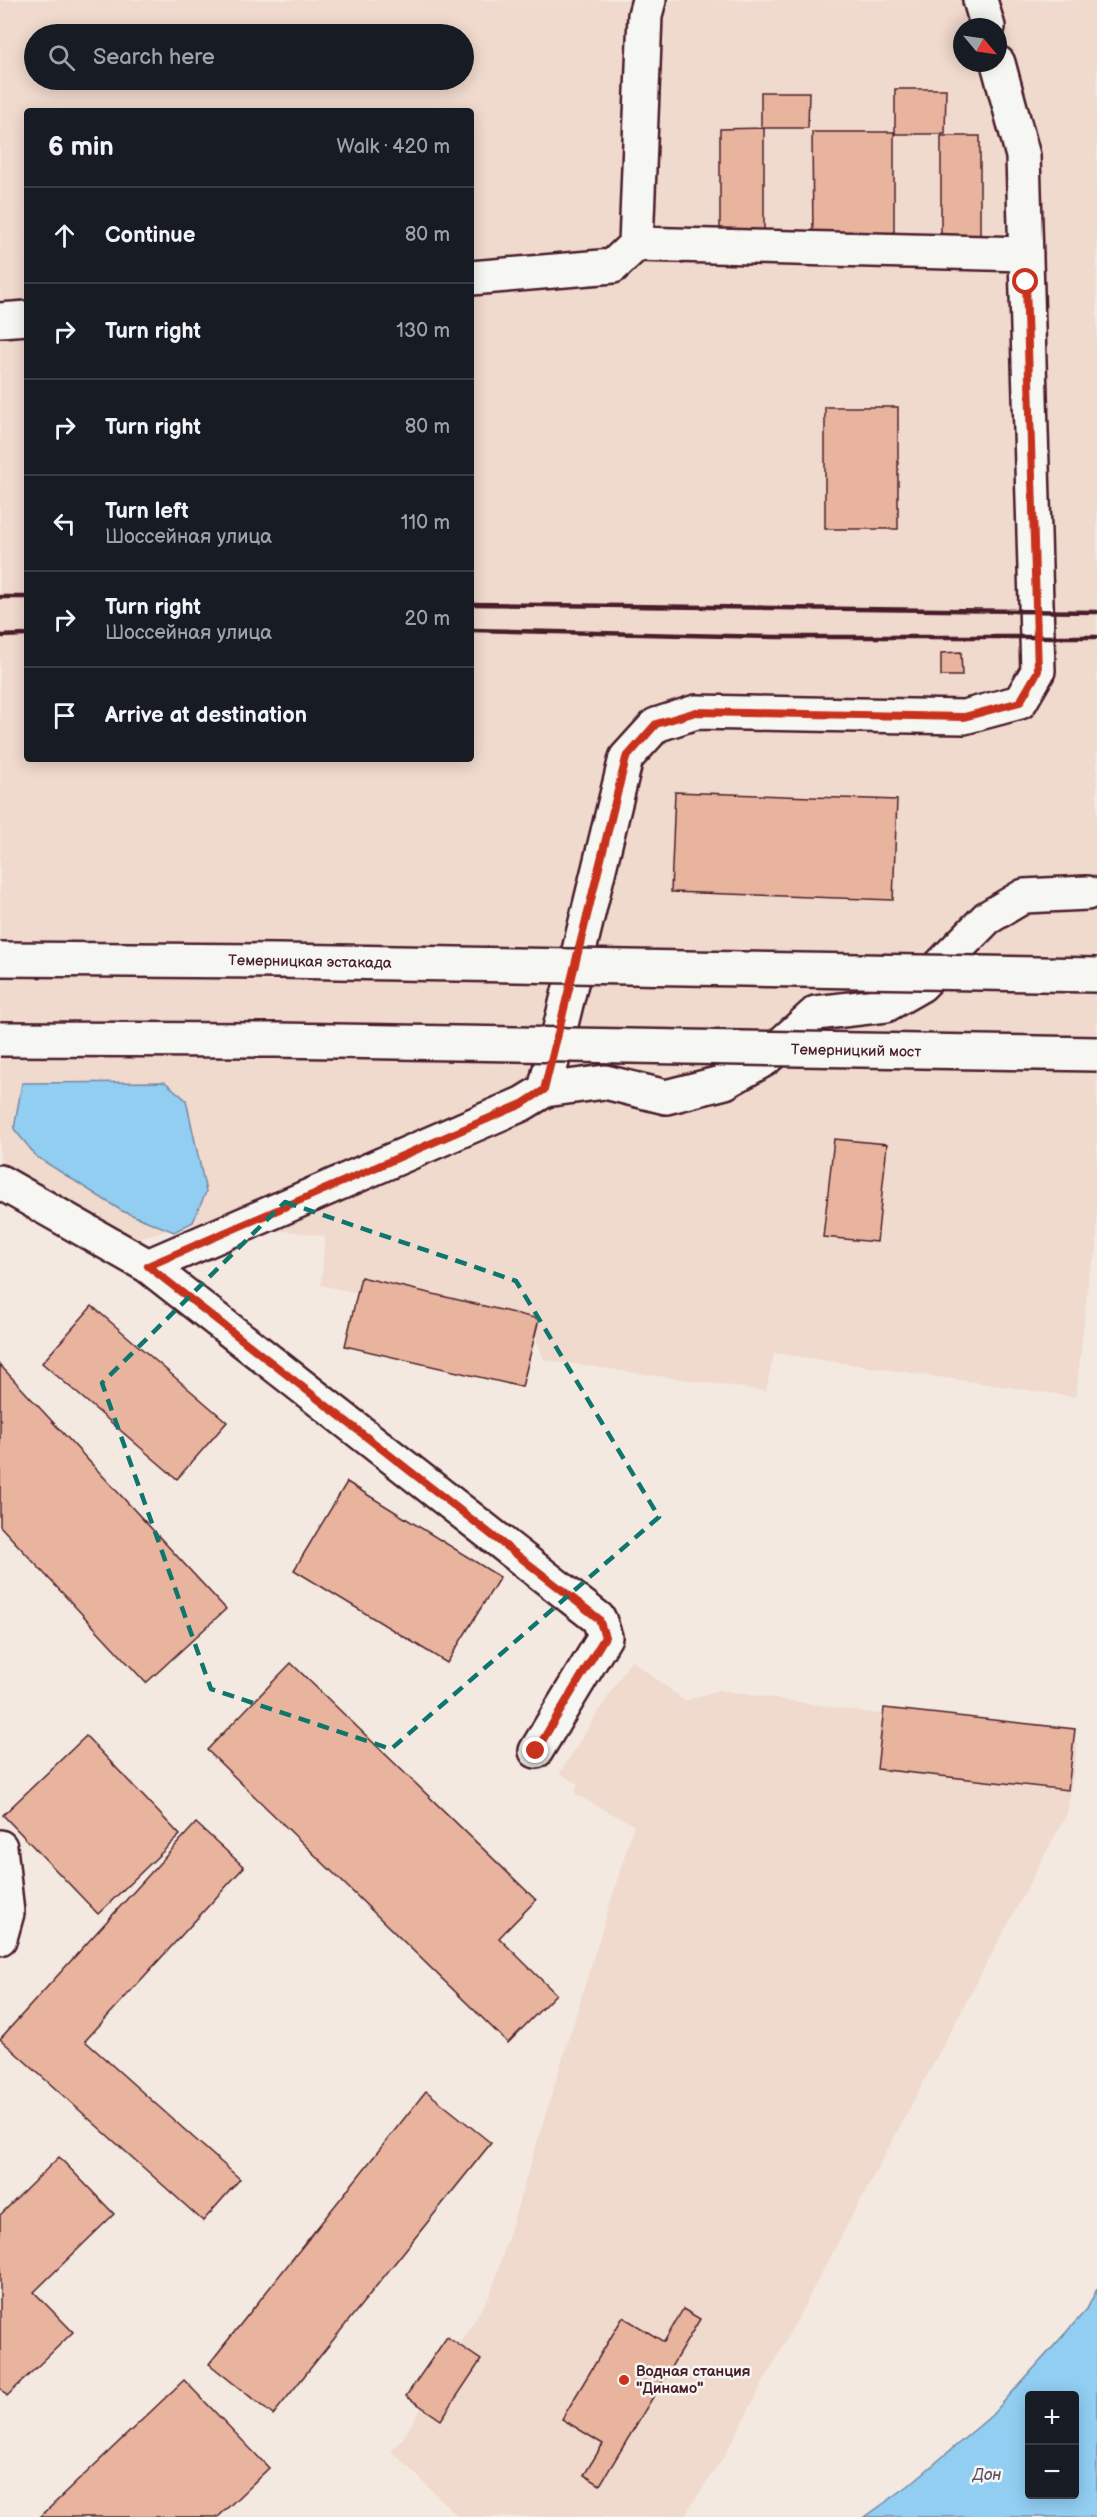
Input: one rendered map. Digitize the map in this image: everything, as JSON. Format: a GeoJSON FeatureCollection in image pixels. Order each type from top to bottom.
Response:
{"type":"FeatureCollection","features":[{"type":"Feature","properties":{"kind":"main road"},"geometry":{"type":"LineString","coordinates":[[474,278],[613,266],[636,244],[645,15],[649,0]]}},
{"type":"Feature","properties":{"kind":"main road"},"geometry":{"type":"LineString","coordinates":[[980,0],[985,18]]}},
{"type":"Feature","properties":{"kind":"main road"},"geometry":{"type":"LineString","coordinates":[[544,1090],[626,758],[656,724],[696,712],[964,717],[1020,702],[1038,671],[1023,156],[1000,72]]}},
{"type":"Feature","properties":{"kind":"main road"},"geometry":{"type":"LineString","coordinates":[[636,244],[1026,254]]}},
{"type":"Feature","properties":{"kind":"main road"},"geometry":{"type":"LineString","coordinates":[[0,320],[24,318]]}},
{"type":"Feature","properties":{"kind":"main road"},"geometry":{"type":"LineString","coordinates":[[148,1266],[522,1104],[544,1090],[605,1082],[666,1097],[725,1083],[765,1059],[816,1013],[886,1005],[921,986],[987,918],[1024,896],[1087,893]]}},
{"type":"Feature","properties":{"kind":"main road","name":"Темерницкая эстакада"},"geometry":{"type":"LineString","coordinates":[[0,959],[278,961],[1097,975]]}},
{"type":"Feature","properties":{"kind":"main road","name":"Темерницкий мост"},"geometry":{"type":"LineString","coordinates":[[0,1039],[1097,1054]]}},
{"type":"Feature","properties":{"kind":"main road"},"geometry":{"type":"LineString","coordinates":[[0,1182],[148,1266],[599,1619],[605,1637],[536,1751]]}},
{"type":"Feature","properties":{"kind":"main road"},"geometry":{"type":"LineString","coordinates":[[0,1847],[7,1913],[0,1938]]}},
{"type":"Feature","properties":{"kind":"highlighted area"},"geometry":{"type":"Polygon","coordinates":[[[285,1202],[516,1281],[659,1517],[391,1749],[211,1689],[102,1383],[285,1202]]]}},
{"type":"Feature","properties":{"kind":"shaded area"},"geometry":{"type":"Polygon","coordinates":[[[0,0],[1097,0],[1097,1251],[1089,1272],[1076,1397],[774,1353],[766,1391],[544,1360],[534,1332],[321,1285],[325,1236],[206,1221],[129,1240],[0,1170],[0,0]]]}},
{"type":"Feature","properties":{"kind":"shaded area"},"geometry":{"type":"Polygon","coordinates":[[[631,1660],[685,1701],[718,1690],[1078,1744],[1067,1813],[723,2458],[683,2517],[459,2517],[391,2450],[402,2440],[491,2293],[634,1825],[575,1794],[578,1784],[560,1773],[631,1660]]]}},
{"type":"Feature","properties":{"kind":"water"},"geometry":{"type":"Polygon","coordinates":[[[165,1082],[186,1100],[206,1192],[193,1222],[174,1232],[122,1211],[37,1157],[14,1129],[22,1083],[165,1082]]]}},
{"type":"Feature","properties":{"kind":"water","name":"Дон"},"geometry":{"type":"Polygon","coordinates":[[[1097,2289],[1097,2517],[865,2517],[908,2486],[991,2416],[1087,2309],[1097,2289]]]}},
{"type":"Feature","properties":{"kind":"building"},"geometry":{"type":"Polygon","coordinates":[[[895,89],[946,89],[945,134],[895,134],[895,89]]]}},
{"type":"Feature","properties":{"kind":"building"},"geometry":{"type":"Polygon","coordinates":[[[761,92],[809,92],[808,128],[761,128],[761,92]]]}},
{"type":"Feature","properties":{"kind":"building"},"geometry":{"type":"Polygon","coordinates":[[[764,128],[764,237],[720,237],[720,129],[764,128]]]}},
{"type":"Feature","properties":{"kind":"building"},"geometry":{"type":"Polygon","coordinates":[[[812,132],[894,132],[894,237],[813,237],[812,132]]]}},
{"type":"Feature","properties":{"kind":"building"},"geometry":{"type":"Polygon","coordinates":[[[941,136],[980,136],[980,243],[941,243],[941,136]]]}},
{"type":"Feature","properties":{"kind":"building"},"geometry":{"type":"Polygon","coordinates":[[[825,407],[898,407],[898,529],[825,529],[825,407]]]}},
{"type":"Feature","properties":{"kind":"building"},"geometry":{"type":"Polygon","coordinates":[[[961,652],[962,676],[941,676],[941,653],[961,652]]]}},
{"type":"Feature","properties":{"kind":"building"},"geometry":{"type":"Polygon","coordinates":[[[675,792],[897,800],[893,900],[671,892],[675,792]]]}},
{"type":"Feature","properties":{"kind":"building"},"geometry":{"type":"Polygon","coordinates":[[[834,1139],[887,1144],[877,1242],[823,1237],[834,1139]]]}},
{"type":"Feature","properties":{"kind":"building"},"geometry":{"type":"Polygon","coordinates":[[[361,1277],[539,1319],[522,1387],[345,1346],[361,1277]]]}},
{"type":"Feature","properties":{"kind":"building"},"geometry":{"type":"Polygon","coordinates":[[[92,1306],[227,1422],[177,1479],[42,1363],[92,1306]]]}},
{"type":"Feature","properties":{"kind":"building"},"geometry":{"type":"Polygon","coordinates":[[[0,1365],[226,1609],[146,1683],[0,1526],[0,1365]]]}},
{"type":"Feature","properties":{"kind":"building"},"geometry":{"type":"Polygon","coordinates":[[[347,1482],[500,1577],[447,1663],[294,1570],[347,1482]]]}},
{"type":"Feature","properties":{"kind":"building"},"geometry":{"type":"Polygon","coordinates":[[[291,1663],[536,1900],[499,1938],[556,1994],[508,2043],[207,1750],[291,1663]]]}},
{"type":"Feature","properties":{"kind":"building"},"geometry":{"type":"Polygon","coordinates":[[[884,1708],[1075,1729],[1068,1790],[877,1769],[884,1708]]]}},
{"type":"Feature","properties":{"kind":"building"},"geometry":{"type":"Polygon","coordinates":[[[86,1736],[180,1835],[98,1914],[3,1815],[86,1736]]]}},
{"type":"Feature","properties":{"kind":"building"},"geometry":{"type":"Polygon","coordinates":[[[196,1823],[244,1867],[85,2041],[240,2179],[203,2221],[0,2039],[196,1823]]]}},
{"type":"Feature","properties":{"kind":"building"},"geometry":{"type":"Polygon","coordinates":[[[426,2091],[491,2143],[273,2415],[209,2364],[426,2091]]]}},
{"type":"Feature","properties":{"kind":"building"},"geometry":{"type":"Polygon","coordinates":[[[59,2157],[114,2214],[34,2292],[73,2332],[7,2396],[0,2388],[0,2215],[59,2157]]]}},
{"type":"Feature","properties":{"kind":"building","name":"Водная станция \"Динамо\""},"geometry":{"type":"Polygon","coordinates":[[[683,2309],[700,2319],[600,2485],[584,2475],[603,2444],[562,2419],[623,2317],[664,2342],[683,2309]]]}},
{"type":"Feature","properties":{"kind":"building"},"geometry":{"type":"Polygon","coordinates":[[[447,2337],[481,2360],[441,2420],[406,2396],[447,2337]]]}},
{"type":"Feature","properties":{"kind":"building"},"geometry":{"type":"Polygon","coordinates":[[[184,2380],[269,2468],[218,2517],[40,2517],[184,2380]]]}},
{"type":"Feature","properties":{"kind":"railway"},"geometry":{"type":"LineString","coordinates":[[0,597],[24,597]]}},
{"type":"Feature","properties":{"kind":"railway"},"geometry":{"type":"LineString","coordinates":[[474,604],[1097,612]]}},
{"type":"Feature","properties":{"kind":"railway"},"geometry":{"type":"LineString","coordinates":[[474,630],[776,637],[1097,637]]}},
{"type":"Feature","properties":{"kind":"railway"},"geometry":{"type":"LineString","coordinates":[[0,636],[24,635]]}},
{"type":"Feature","properties":{"kind":"place","name":"Водная станция \"Динамо\""},"geometry":{"type":"Point","coordinates":[624,2380]}},
{"type":"Feature","properties":{"kind":"route"},"geometry":{"type":"LineString","coordinates":[[536,1751],[605,1637],[599,1619],[148,1266],[522,1104],[544,1090],[626,758],[656,724],[696,712],[964,717],[1020,702],[1038,671],[1026,282]]}}]}
